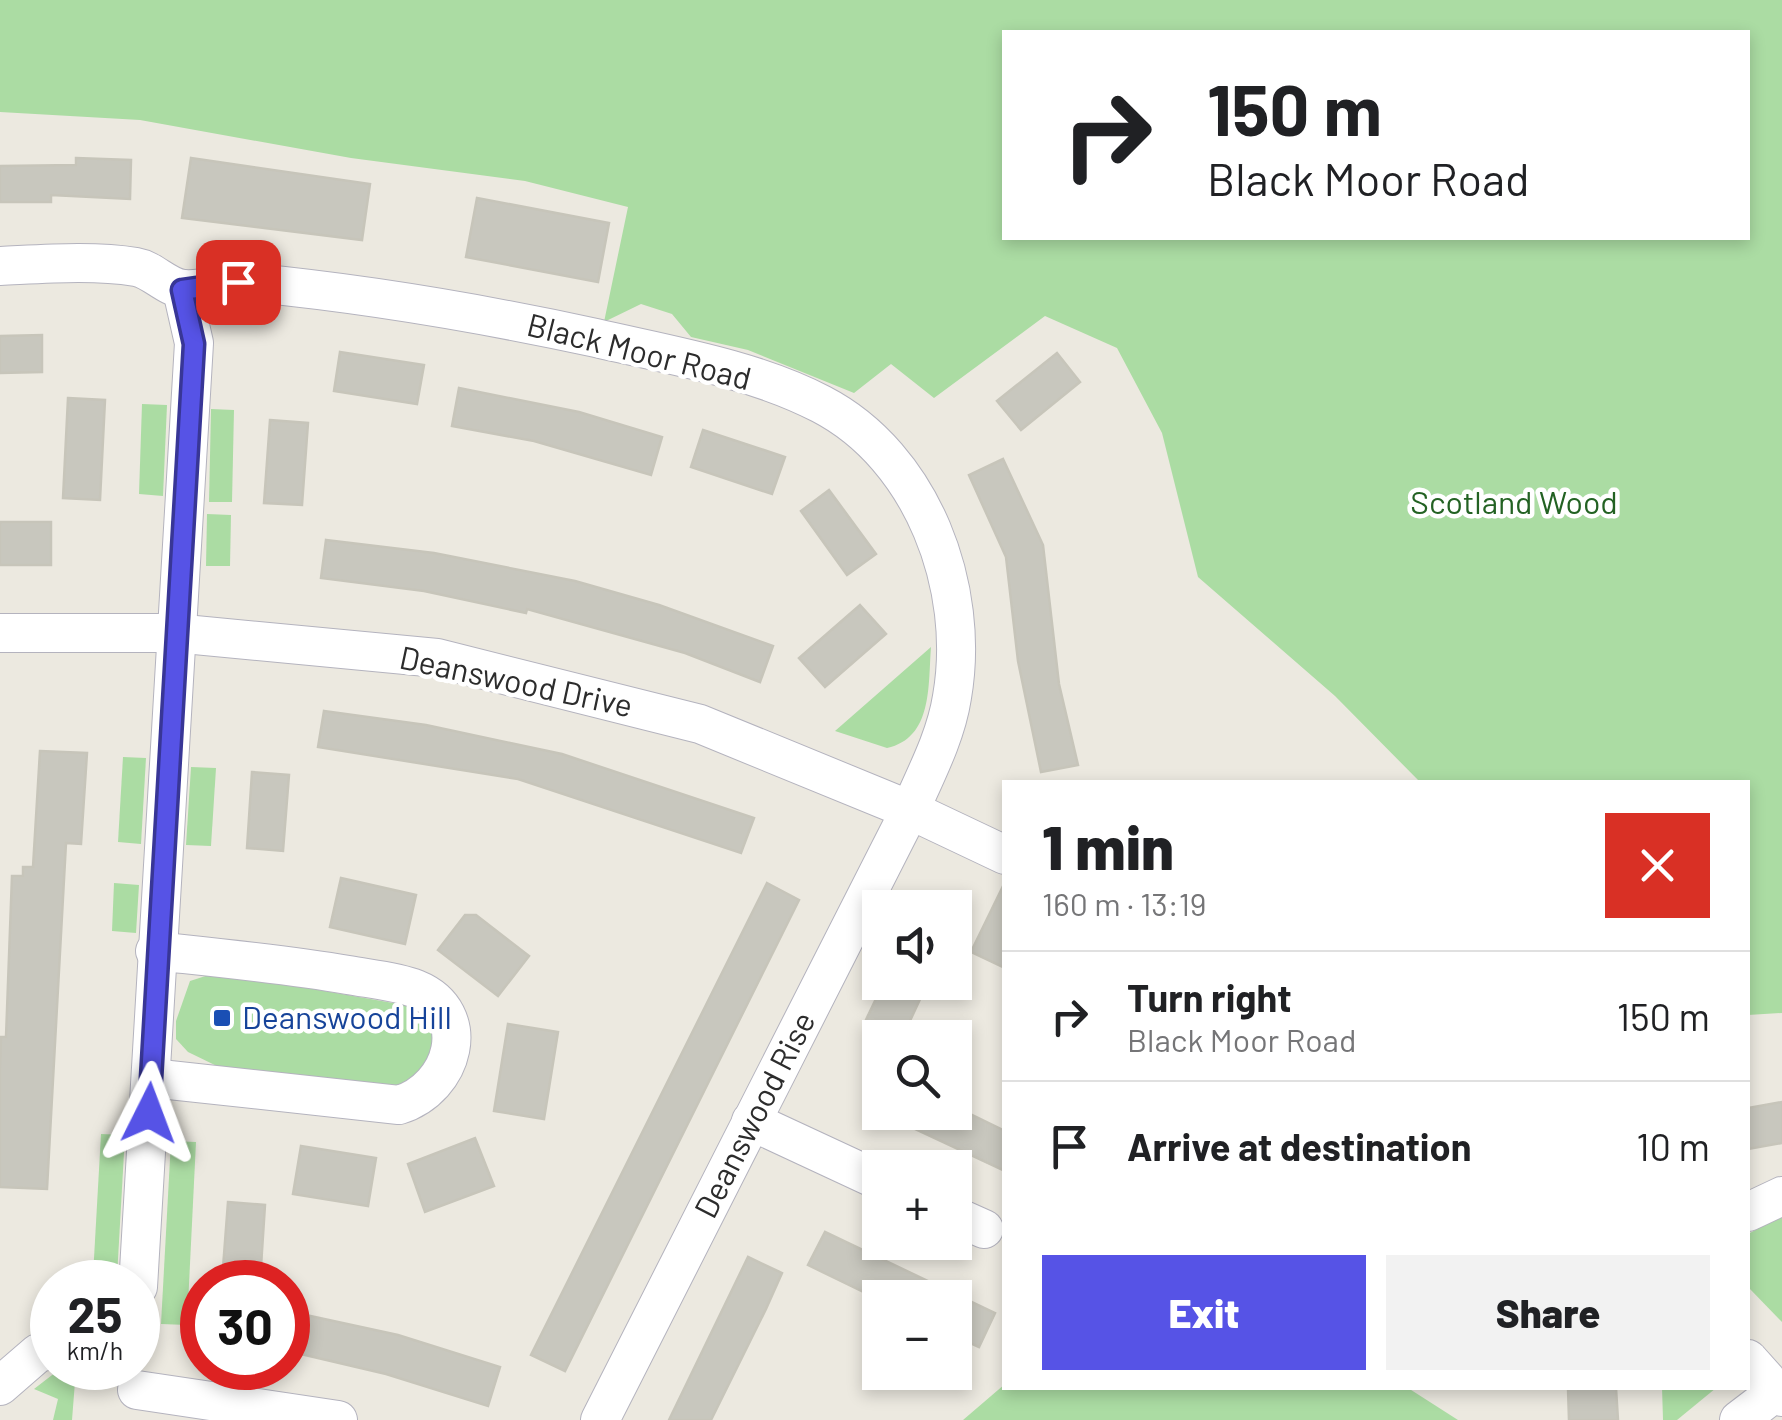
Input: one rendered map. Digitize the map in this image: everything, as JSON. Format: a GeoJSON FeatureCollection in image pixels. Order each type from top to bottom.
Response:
{"type":"FeatureCollection","features":[{"type":"Feature","properties":{"kind":"street"},"geometry":{"type":"LineString","coordinates":[[0,266],[140,267],[182,290],[194,344],[140,1260]]}},
{"type":"Feature","properties":{"kind":"street","name":"Black Moor Road"},"geometry":{"type":"LineString","coordinates":[[182,290],[238,282],[350,294],[545,327],[755,380],[822,405],[851,423],[922,506],[955,603],[952,699],[910,810]]}},
{"type":"Feature","properties":{"kind":"street","name":"Deanswood Drive"},"geometry":{"type":"LineString","coordinates":[[0,632],[174,633],[456,663],[700,724],[910,810],[1002,854]]}},
{"type":"Feature","properties":{"kind":"street","name":"Deanswood Rise"},"geometry":{"type":"LineString","coordinates":[[600,1420],[910,810]]}},
{"type":"Feature","properties":{"kind":"street"},"geometry":{"type":"LineString","coordinates":[[151,1078],[400,1104],[434,1088],[450,1054],[444,1016],[434,1000],[417,990],[312,969],[156,951]]}},
{"type":"Feature","properties":{"kind":"street"},"geometry":{"type":"LineString","coordinates":[[751,1122],[862,1173]]}},
{"type":"Feature","properties":{"kind":"street"},"geometry":{"type":"LineString","coordinates":[[1750,1211],[1782,1196]]}},
{"type":"Feature","properties":{"kind":"street"},"geometry":{"type":"LineString","coordinates":[[0,1386],[30,1360]]}},
{"type":"Feature","properties":{"kind":"street"},"geometry":{"type":"LineString","coordinates":[[1739,1420],[1779,1394],[1750,1361]]}},
{"type":"Feature","properties":{"kind":"street"},"geometry":{"type":"LineString","coordinates":[[136,1393],[338,1420]]}},
{"type":"Feature","properties":{"kind":"green space","name":"Scotland Wood"},"geometry":{"type":"Polygon","coordinates":[[[0,0],[1782,0],[1782,1013],[1750,1015],[1750,780],[1418,780],[1335,696],[1198,577],[1162,433],[1117,348],[1045,316],[934,398],[891,364],[854,393],[748,350],[691,337],[672,314],[641,304],[604,322],[628,207],[525,181],[351,158],[140,120],[0,112],[0,0]]]}},
{"type":"Feature","properties":{"kind":"green space"},"geometry":{"type":"Polygon","coordinates":[[[142,404],[167,405],[163,496],[139,494],[142,404]]]}},
{"type":"Feature","properties":{"kind":"green space"},"geometry":{"type":"Polygon","coordinates":[[[211,409],[234,410],[232,502],[209,502],[211,409]]]}},
{"type":"Feature","properties":{"kind":"green space"},"geometry":{"type":"Polygon","coordinates":[[[207,514],[231,515],[230,566],[206,566],[207,514]]]}},
{"type":"Feature","properties":{"kind":"green space"},"geometry":{"type":"Polygon","coordinates":[[[931,647],[925,708],[913,733],[887,748],[835,731],[931,647]]]}},
{"type":"Feature","properties":{"kind":"green space"},"geometry":{"type":"Polygon","coordinates":[[[123,757],[146,758],[141,844],[118,842],[123,757]]]}},
{"type":"Feature","properties":{"kind":"green space"},"geometry":{"type":"Polygon","coordinates":[[[191,767],[216,768],[211,846],[186,845],[191,767]]]}},
{"type":"Feature","properties":{"kind":"green space"},"geometry":{"type":"Polygon","coordinates":[[[114,883],[139,885],[136,933],[112,931],[114,883]]]}},
{"type":"Feature","properties":{"kind":"green space"},"geometry":{"type":"Polygon","coordinates":[[[218,972],[410,1006],[437,1035],[420,1081],[393,1090],[223,1069],[188,1052],[176,1039],[176,1021],[190,981],[218,972]]]}},
{"type":"Feature","properties":{"kind":"green space"},"geometry":{"type":"Polygon","coordinates":[[[101,1134],[125,1135],[118,1260],[94,1260],[101,1134]]]}},
{"type":"Feature","properties":{"kind":"green space"},"geometry":{"type":"Polygon","coordinates":[[[171,1141],[196,1142],[190,1260],[180,1260],[180,1325],[161,1324],[171,1141]]]}},
{"type":"Feature","properties":{"kind":"green space"},"geometry":{"type":"Polygon","coordinates":[[[1782,1216],[1782,1322],[1750,1289],[1750,1233],[1782,1216]]]}},
{"type":"Feature","properties":{"kind":"green space"},"geometry":{"type":"Polygon","coordinates":[[[1002,1387],[1002,1390],[1411,1390],[1458,1420],[963,1420],[1002,1387]]]}},
{"type":"Feature","properties":{"kind":"green space"},"geometry":{"type":"Polygon","coordinates":[[[36,1390],[74,1390],[72,1420],[53,1420],[58,1399],[36,1390]]]}},
{"type":"Feature","properties":{"kind":"green space"},"geometry":{"type":"Polygon","coordinates":[[[1662,1390],[1714,1390],[1677,1420],[1663,1420],[1662,1390]]]}},
{"type":"Feature","properties":{"kind":"building"},"geometry":{"type":"Polygon","coordinates":[[[76,158],[131,160],[130,199],[51,195],[51,202],[0,202],[0,166],[76,165],[76,158]]]}},
{"type":"Feature","properties":{"kind":"building"},"geometry":{"type":"Polygon","coordinates":[[[191,158],[370,184],[362,240],[182,218],[191,158]]]}},
{"type":"Feature","properties":{"kind":"building"},"geometry":{"type":"Polygon","coordinates":[[[477,198],[609,223],[598,282],[466,257],[477,198]]]}},
{"type":"Feature","properties":{"kind":"building"},"geometry":{"type":"Polygon","coordinates":[[[42,335],[42,372],[0,373],[0,336],[42,335]]]}},
{"type":"Feature","properties":{"kind":"building"},"geometry":{"type":"Polygon","coordinates":[[[340,352],[424,365],[417,404],[334,391],[340,352]]]}},
{"type":"Feature","properties":{"kind":"building"},"geometry":{"type":"Polygon","coordinates":[[[1057,353],[1080,382],[1021,430],[997,401],[1057,353]]]}},
{"type":"Feature","properties":{"kind":"building"},"geometry":{"type":"Polygon","coordinates":[[[459,388],[579,412],[662,437],[651,475],[534,441],[452,426],[459,388]]]}},
{"type":"Feature","properties":{"kind":"building"},"geometry":{"type":"Polygon","coordinates":[[[68,398],[105,400],[100,500],[63,498],[68,398]]]}},
{"type":"Feature","properties":{"kind":"building"},"geometry":{"type":"Polygon","coordinates":[[[270,420],[308,423],[302,505],[264,503],[270,420]]]}},
{"type":"Feature","properties":{"kind":"building"},"geometry":{"type":"Polygon","coordinates":[[[703,430],[785,457],[772,494],[691,467],[703,430]]]}},
{"type":"Feature","properties":{"kind":"building"},"geometry":{"type":"Polygon","coordinates":[[[1003,459],[1043,545],[1059,684],[1078,765],[1041,772],[1018,661],[1006,557],[969,475],[1003,459]]]}},
{"type":"Feature","properties":{"kind":"building"},"geometry":{"type":"Polygon","coordinates":[[[829,490],[876,554],[847,575],[801,511],[829,490]]]}},
{"type":"Feature","properties":{"kind":"building"},"geometry":{"type":"Polygon","coordinates":[[[0,522],[51,522],[51,565],[0,565],[0,522]]]}},
{"type":"Feature","properties":{"kind":"building"},"geometry":{"type":"Polygon","coordinates":[[[326,540],[434,553],[575,581],[659,605],[773,646],[760,682],[685,653],[527,609],[526,613],[424,591],[321,578],[326,540]]]}},
{"type":"Feature","properties":{"kind":"building"},"geometry":{"type":"Polygon","coordinates":[[[860,605],[886,634],[825,687],[799,658],[860,605]]]}},
{"type":"Feature","properties":{"kind":"building"},"geometry":{"type":"Polygon","coordinates":[[[324,711],[426,725],[562,754],[754,818],[741,853],[518,779],[318,747],[324,711]]]}},
{"type":"Feature","properties":{"kind":"building"},"geometry":{"type":"Polygon","coordinates":[[[40,751],[87,753],[81,844],[66,843],[47,1189],[0,1187],[1,1037],[6,1037],[12,876],[23,876],[23,867],[33,867],[40,751]]]}},
{"type":"Feature","properties":{"kind":"building"},"geometry":{"type":"Polygon","coordinates":[[[252,772],[289,775],[283,851],[247,848],[252,772]]]}},
{"type":"Feature","properties":{"kind":"building"},"geometry":{"type":"Polygon","coordinates":[[[341,878],[416,895],[405,944],[330,927],[341,878]]]}},
{"type":"Feature","properties":{"kind":"building"},"geometry":{"type":"Polygon","coordinates":[[[767,883],[799,900],[565,1371],[531,1355],[767,883]]]}},
{"type":"Feature","properties":{"kind":"building"},"geometry":{"type":"Polygon","coordinates":[[[1002,888],[1002,967],[972,950],[1002,888]]]}},
{"type":"Feature","properties":{"kind":"building"},"geometry":{"type":"Polygon","coordinates":[[[465,915],[476,915],[529,956],[498,996],[438,950],[465,915]]]}},
{"type":"Feature","properties":{"kind":"building"},"geometry":{"type":"Polygon","coordinates":[[[875,1000],[920,1000],[910,1020],[866,1020],[875,1000]]]}},
{"type":"Feature","properties":{"kind":"building"},"geometry":{"type":"Polygon","coordinates":[[[508,1024],[558,1032],[544,1119],[494,1111],[508,1024]]]}},
{"type":"Feature","properties":{"kind":"building"},"geometry":{"type":"Polygon","coordinates":[[[1782,1102],[1782,1143],[1750,1149],[1750,1108],[1782,1102]]]}},
{"type":"Feature","properties":{"kind":"building"},"geometry":{"type":"Polygon","coordinates":[[[972,1115],[1002,1130],[1002,1170],[972,1156],[972,1150],[960,1150],[917,1130],[972,1130],[972,1115]]]}},
{"type":"Feature","properties":{"kind":"building"},"geometry":{"type":"Polygon","coordinates":[[[475,1138],[494,1186],[425,1212],[408,1164],[475,1138]]]}},
{"type":"Feature","properties":{"kind":"building"},"geometry":{"type":"Polygon","coordinates":[[[301,1146],[376,1158],[368,1206],[293,1194],[301,1146]]]}},
{"type":"Feature","properties":{"kind":"building"},"geometry":{"type":"Polygon","coordinates":[[[228,1202],[265,1205],[261,1260],[224,1260],[228,1202]]]}},
{"type":"Feature","properties":{"kind":"building"},"geometry":{"type":"Polygon","coordinates":[[[825,1232],[862,1250],[862,1260],[884,1260],[926,1280],[862,1280],[862,1291],[808,1265],[825,1232]]]}},
{"type":"Feature","properties":{"kind":"building"},"geometry":{"type":"Polygon","coordinates":[[[748,1257],[782,1273],[766,1309],[711,1420],[669,1420],[748,1257]]]}},
{"type":"Feature","properties":{"kind":"building"},"geometry":{"type":"Polygon","coordinates":[[[972,1302],[995,1313],[979,1347],[972,1344],[972,1302]]]}},
{"type":"Feature","properties":{"kind":"building"},"geometry":{"type":"Polygon","coordinates":[[[310,1316],[398,1335],[500,1367],[488,1406],[386,1374],[310,1356],[310,1316]]]}},
{"type":"Feature","properties":{"kind":"building"},"geometry":{"type":"Polygon","coordinates":[[[1568,1390],[1616,1390],[1618,1420],[1569,1420],[1568,1390]]]}},
{"type":"Feature","properties":{"kind":"place","name":"Deanswood Hill"},"geometry":{"type":"Point","coordinates":[222,1018]}},
{"type":"Feature","properties":{"kind":"route"},"geometry":{"type":"LineString","coordinates":[[149,1113],[160,871],[194,344],[182,290],[238,282]]}}]}
